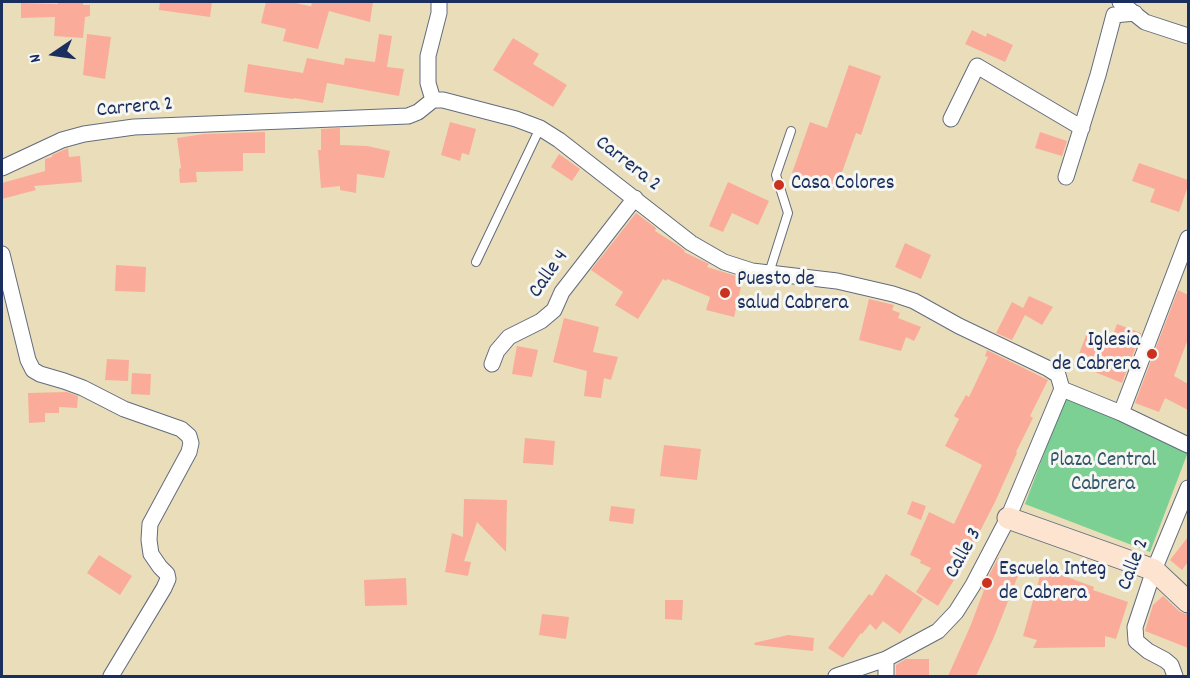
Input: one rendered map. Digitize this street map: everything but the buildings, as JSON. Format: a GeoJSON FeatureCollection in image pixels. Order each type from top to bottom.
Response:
{"type":"FeatureCollection","features":[{"type":"Feature","properties":{"kind":"street"},"geometry":{"type":"LineString","coordinates":[[433,100],[428,83],[428,56],[439,13],[439,2]]}},
{"type":"Feature","properties":{"kind":"street"},"geometry":{"type":"LineString","coordinates":[[1120,2],[1145,22],[1188,36]]}},
{"type":"Feature","properties":{"kind":"street"},"geometry":{"type":"LineString","coordinates":[[1066,177],[1114,15],[1135,14]]}},
{"type":"Feature","properties":{"kind":"street"},"geometry":{"type":"LineString","coordinates":[[951,118],[978,66],[1082,128]]}},
{"type":"Feature","properties":{"kind":"street","name":"Carrera 2"},"geometry":{"type":"LineString","coordinates":[[2,168],[62,140],[84,134],[134,127],[408,116],[433,100],[443,100],[516,119],[540,128],[559,140],[691,243],[724,262],[752,271],[837,281],[914,301],[959,326],[1047,368],[1058,375],[1062,389],[1121,413],[1188,445]]}},
{"type":"Feature","properties":{"kind":"street","name":"Calle 4"},"geometry":{"type":"LineString","coordinates":[[492,364],[497,351],[509,337],[541,321],[554,310],[562,292],[634,198]]}},
{"type":"Feature","properties":{"kind":"street"},"geometry":{"type":"LineString","coordinates":[[1121,413],[1187,241]]}},
{"type":"Feature","properties":{"kind":"street"},"geometry":{"type":"LineString","coordinates":[[2,254],[28,360],[33,370],[83,388],[124,409],[182,429],[189,436],[191,443],[189,452],[150,524],[151,555],[167,574],[168,579],[111,676]]}},
{"type":"Feature","properties":{"kind":"street","name":"Calle 3"},"geometry":{"type":"LineString","coordinates":[[836,676],[886,659],[938,631],[956,612],[1008,518],[1062,389]]}},
{"type":"Feature","properties":{"kind":"street","name":"Calle 2"},"geometry":{"type":"LineString","coordinates":[[1174,676],[1171,665],[1136,641],[1135,627],[1154,570],[1188,488]]}},
{"type":"Feature","properties":{"kind":"street"},"geometry":{"type":"LineString","coordinates":[[1008,518],[1154,570],[1188,602]]}},
{"type":"Feature","properties":{"kind":"street"},"geometry":{"type":"LineString","coordinates":[[886,659],[886,676]]}},
{"type":"Feature","properties":{"kind":"lane"},"geometry":{"type":"LineString","coordinates":[[476,262],[540,128]]}},
{"type":"Feature","properties":{"kind":"lane"},"geometry":{"type":"LineString","coordinates":[[769,273],[788,213],[776,175],[791,131]]}},
{"type":"Feature","properties":{"kind":"green space","name":"Plaza Central Cabrera"},"geometry":{"type":"Polygon","coordinates":[[[1065,398],[1188,449],[1150,552],[1025,504],[1065,398]]]}},
{"type":"Feature","properties":{"kind":"place","name":"Casa Colores"},"geometry":{"type":"Point","coordinates":[779,185]}},
{"type":"Feature","properties":{"kind":"place","name":"Puesto de salud Cabrera"},"geometry":{"type":"Point","coordinates":[725,293]}},
{"type":"Feature","properties":{"kind":"place","name":"Iglesia de Cabrera"},"geometry":{"type":"Point","coordinates":[1152,354]}},
{"type":"Feature","properties":{"kind":"place","name":"Escuela Integ de Cabrera"},"geometry":{"type":"Point","coordinates":[987,583]}}]}
